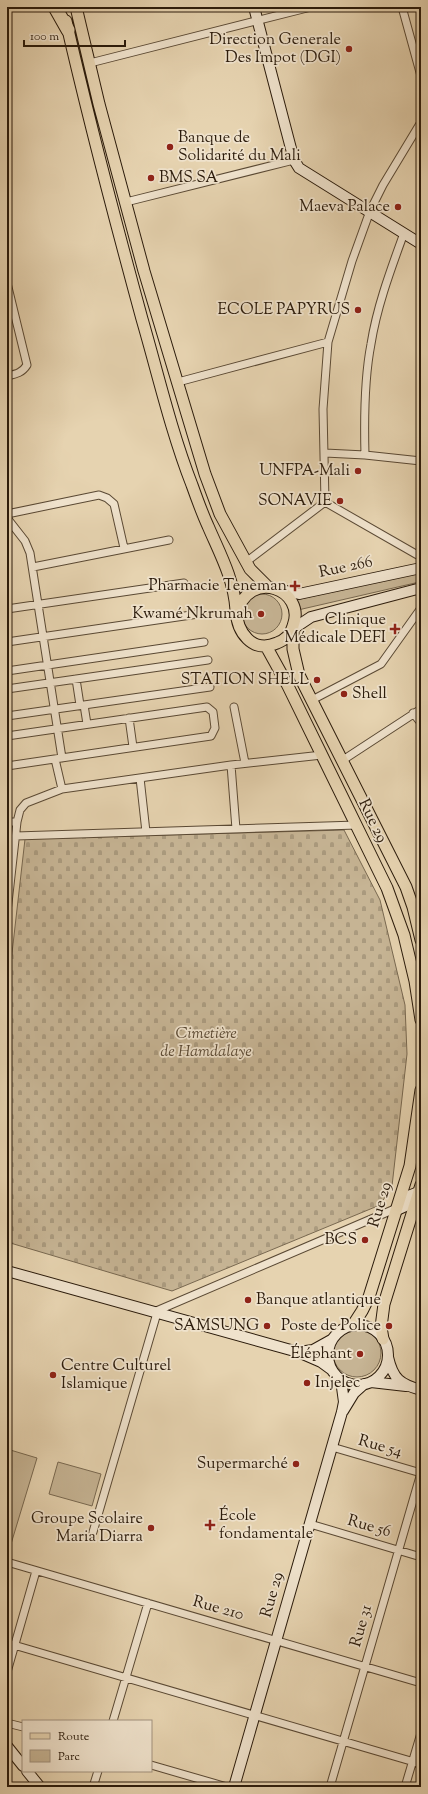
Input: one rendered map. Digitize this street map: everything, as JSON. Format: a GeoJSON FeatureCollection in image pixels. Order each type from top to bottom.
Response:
{"type":"FeatureCollection","features":[{"type":"Feature","properties":{"kind":"highway"},"geometry":{"type":"LineString","coordinates":[[55,7],[68,30]]}},
{"type":"Feature","properties":{"kind":"main road"},"geometry":{"type":"LineString","coordinates":[[62,7],[110,203],[165,398],[184,463],[207,525],[229,573],[235,592],[238,626],[244,637],[254,643],[266,646],[282,641],[293,629],[311,617],[421,588]]}},
{"type":"Feature","properties":{"kind":"main road"},"geometry":{"type":"LineString","coordinates":[[76,7],[99,104],[144,271],[205,474],[220,514],[250,569],[272,588],[290,599],[293,606],[295,621],[293,629],[293,649],[299,674],[400,875],[417,904],[421,940]]}},
{"type":"Feature","properties":{"kind":"main road"},"geometry":{"type":"LineString","coordinates":[[254,7],[294,160],[299,168],[421,244]]}},
{"type":"Feature","properties":{"kind":"main road","name":"Rue 266"},"geometry":{"type":"LineString","coordinates":[[272,588],[299,594],[421,568]]}},
{"type":"Feature","properties":{"kind":"main road"},"geometry":{"type":"LineString","coordinates":[[236,615],[239,604],[246,594],[256,588],[272,588]]}},
{"type":"Feature","properties":{"kind":"main road","name":"Rue 29"},"geometry":{"type":"LineString","coordinates":[[266,646],[322,755],[387,888],[404,935],[415,981],[421,1020]]}},
{"type":"Feature","properties":{"kind":"main road","name":"Rue 29"},"geometry":{"type":"LineString","coordinates":[[353,1325],[369,1297],[410,1166],[421,1090]]}},
{"type":"Feature","properties":{"kind":"main road"},"geometry":{"type":"LineString","coordinates":[[398,1206],[419,1194]]}},
{"type":"Feature","properties":{"kind":"main road"},"geometry":{"type":"LineString","coordinates":[[408,1387],[391,1371],[381,1327],[384,1304],[419,1194]]}},
{"type":"Feature","properties":{"kind":"main road"},"geometry":{"type":"LineString","coordinates":[[7,1271],[298,1352],[321,1362],[332,1370],[341,1380],[352,1384],[367,1383],[408,1387],[421,1390]]}},
{"type":"Feature","properties":{"kind":"main road"},"geometry":{"type":"LineString","coordinates":[[298,1352],[313,1350],[331,1340],[340,1330],[353,1325],[370,1327],[383,1339]]}},
{"type":"Feature","properties":{"kind":"main road"},"geometry":{"type":"LineString","coordinates":[[331,1340],[328,1355],[332,1370]]}},
{"type":"Feature","properties":{"kind":"main road"},"geometry":{"type":"LineString","coordinates":[[367,1383],[383,1371],[388,1356]]}},
{"type":"Feature","properties":{"kind":"main road","name":"Rue 29"},"geometry":{"type":"LineString","coordinates":[[234,1787],[342,1412],[344,1402],[341,1380]]}},
{"type":"Feature","properties":{"kind":"main road","name":"Rue 29"},"geometry":{"type":"LineString","coordinates":[[342,1412],[354,1393],[367,1383]]}},
{"type":"Feature","properties":{"kind":"main road"},"geometry":{"type":"LineString","coordinates":[[7,1746],[22,1765]]}},
{"type":"Feature","properties":{"kind":"main road"},"geometry":{"type":"LineString","coordinates":[[28,1772],[40,1787]]}},
{"type":"Feature","properties":{"kind":"street"},"geometry":{"type":"LineString","coordinates":[[90,63],[311,7]]}},
{"type":"Feature","properties":{"kind":"street"},"geometry":{"type":"LineString","coordinates":[[402,7],[421,76]]}},
{"type":"Feature","properties":{"kind":"street"},"geometry":{"type":"LineString","coordinates":[[325,502],[323,409],[328,342],[352,261],[370,211],[387,178],[421,122]]}},
{"type":"Feature","properties":{"kind":"street"},"geometry":{"type":"LineString","coordinates":[[126,202],[294,160]]}},
{"type":"Feature","properties":{"kind":"street"},"geometry":{"type":"LineString","coordinates":[[365,455],[364,415],[370,345],[379,307],[404,233]]}},
{"type":"Feature","properties":{"kind":"street"},"geometry":{"type":"LineString","coordinates":[[7,283],[27,365],[24,370],[7,376]]}},
{"type":"Feature","properties":{"kind":"street"},"geometry":{"type":"LineString","coordinates":[[178,382],[328,342]]}},
{"type":"Feature","properties":{"kind":"street"},"geometry":{"type":"LineString","coordinates":[[325,453],[365,455],[421,461]]}},
{"type":"Feature","properties":{"kind":"street"},"geometry":{"type":"LineString","coordinates":[[7,514],[99,495],[107,498],[114,504],[124,548]]}},
{"type":"Feature","properties":{"kind":"street"},"geometry":{"type":"LineString","coordinates":[[246,562],[325,502]]}},
{"type":"Feature","properties":{"kind":"street"},"geometry":{"type":"LineString","coordinates":[[325,502],[421,557]]}},
{"type":"Feature","properties":{"kind":"street"},"geometry":{"type":"LineString","coordinates":[[7,518],[25,541],[33,566],[58,729],[58,758],[62,790]]}},
{"type":"Feature","properties":{"kind":"street"},"geometry":{"type":"LineString","coordinates":[[33,566],[169,540]]}},
{"type":"Feature","properties":{"kind":"street"},"geometry":{"type":"LineString","coordinates":[[7,609],[184,583]]}},
{"type":"Feature","properties":{"kind":"street"},"geometry":{"type":"LineString","coordinates":[[312,700],[381,664],[421,608]]}},
{"type":"Feature","properties":{"kind":"street"},"geometry":{"type":"LineString","coordinates":[[7,642],[198,614]]}},
{"type":"Feature","properties":{"kind":"street"},"geometry":{"type":"LineString","coordinates":[[7,671],[204,642]]}},
{"type":"Feature","properties":{"kind":"street"},"geometry":{"type":"LineString","coordinates":[[7,689],[208,660]]}},
{"type":"Feature","properties":{"kind":"street"},"geometry":{"type":"LineString","coordinates":[[76,679],[87,724]]}},
{"type":"Feature","properties":{"kind":"street"},"geometry":{"type":"LineString","coordinates":[[7,716],[210,686]]}},
{"type":"Feature","properties":{"kind":"street"},"geometry":{"type":"LineString","coordinates":[[7,736],[207,707],[213,712],[214,728],[212,736],[7,766]]}},
{"type":"Feature","properties":{"kind":"street"},"geometry":{"type":"LineString","coordinates":[[234,708],[245,763]]}},
{"type":"Feature","properties":{"kind":"street"},"geometry":{"type":"LineString","coordinates":[[343,760],[421,709]]}},
{"type":"Feature","properties":{"kind":"street"},"geometry":{"type":"LineString","coordinates":[[413,713],[421,723]]}},
{"type":"Feature","properties":{"kind":"street"},"geometry":{"type":"LineString","coordinates":[[129,718],[133,748]]}},
{"type":"Feature","properties":{"kind":"street"},"geometry":{"type":"LineString","coordinates":[[7,912],[17,822],[20,810],[26,804],[62,790],[245,763],[322,755]]}},
{"type":"Feature","properties":{"kind":"street"},"geometry":{"type":"LineString","coordinates":[[231,765],[236,829]]}},
{"type":"Feature","properties":{"kind":"street"},"geometry":{"type":"LineString","coordinates":[[140,778],[146,832]]}},
{"type":"Feature","properties":{"kind":"street"},"geometry":{"type":"LineString","coordinates":[[7,822],[17,822]]}},
{"type":"Feature","properties":{"kind":"street"},"geometry":{"type":"LineString","coordinates":[[16,836],[356,825]]}},
{"type":"Feature","properties":{"kind":"street"},"geometry":{"type":"LineString","coordinates":[[93,1532],[155,1313],[398,1206]]}},
{"type":"Feature","properties":{"kind":"street","name":"Rue 54"},"geometry":{"type":"LineString","coordinates":[[332,1447],[421,1473]]}},
{"type":"Feature","properties":{"kind":"street","name":"Rue 31"},"geometry":{"type":"LineString","coordinates":[[330,1787],[421,1473]]}},
{"type":"Feature","properties":{"kind":"street","name":"Rue 56"},"geometry":{"type":"LineString","coordinates":[[310,1524],[421,1557]]}},
{"type":"Feature","properties":{"kind":"street","name":"Rue 210"},"geometry":{"type":"LineString","coordinates":[[7,1562],[421,1683]]}},
{"type":"Feature","properties":{"kind":"street"},"geometry":{"type":"LineString","coordinates":[[7,1672],[36,1571]]}},
{"type":"Feature","properties":{"kind":"street"},"geometry":{"type":"LineString","coordinates":[[113,1720],[148,1603]]}},
{"type":"Feature","properties":{"kind":"street"},"geometry":{"type":"LineString","coordinates":[[7,1643],[421,1764]]}},
{"type":"Feature","properties":{"kind":"street"},"geometry":{"type":"LineString","coordinates":[[7,1723],[22,1727]]}},
{"type":"Feature","properties":{"kind":"street"},"geometry":{"type":"LineString","coordinates":[[405,1787],[421,1733]]}},
{"type":"Feature","properties":{"kind":"street"},"geometry":{"type":"LineString","coordinates":[[152,1765],[227,1787]]}},
{"type":"Feature","properties":{"kind":"street"},"geometry":{"type":"LineString","coordinates":[[94,1787],[98,1772]]}},
{"type":"Feature","properties":{"kind":"green space"},"geometry":{"type":"Polygon","coordinates":[[[413,573],[418,574],[419,580],[415,583],[298,610],[296,600],[413,573]]]}},
{"type":"Feature","properties":{"kind":"green space"},"geometry":{"type":"Polygon","coordinates":[[[258,594],[266,594],[273,597],[279,603],[282,614],[279,625],[273,631],[266,634],[258,634],[251,631],[245,625],[242,618],[242,610],[245,603],[251,597],[258,594]]]}},
{"type":"Feature","properties":{"kind":"green space","name":"Cimetière de Hamdalaye"},"geometry":{"type":"Polygon","coordinates":[[[344,830],[380,900],[405,1005],[407,1054],[392,1186],[380,1205],[172,1291],[7,1242],[7,997],[25,839],[344,830]]]}},
{"type":"Feature","properties":{"kind":"green space"},"geometry":{"type":"Polygon","coordinates":[[[352,1329],[362,1329],[374,1336],[381,1348],[381,1358],[374,1370],[362,1377],[352,1377],[344,1373],[337,1366],[333,1358],[333,1348],[337,1340],[344,1333],[352,1329]]]}},
{"type":"Feature","properties":{"kind":"green space"},"geometry":{"type":"Polygon","coordinates":[[[7,1449],[37,1458],[11,1544],[7,1543],[7,1449]]]}},
{"type":"Feature","properties":{"kind":"green space"},"geometry":{"type":"Polygon","coordinates":[[[58,1462],[101,1474],[92,1506],[49,1494],[58,1462]]]}},
{"type":"Feature","properties":{"kind":"place","name":"Direction Generale Des Impot (DGI)"},"geometry":{"type":"Point","coordinates":[349,49]}},
{"type":"Feature","properties":{"kind":"place","name":"Banque de Solidarité du Mali"},"geometry":{"type":"Point","coordinates":[170,147]}},
{"type":"Feature","properties":{"kind":"place","name":"BMS SA"},"geometry":{"type":"Point","coordinates":[151,178]}},
{"type":"Feature","properties":{"kind":"place","name":"Maeva Palace"},"geometry":{"type":"Point","coordinates":[398,207]}},
{"type":"Feature","properties":{"kind":"place","name":"ECOLE PAPYRUS"},"geometry":{"type":"Point","coordinates":[358,310]}},
{"type":"Feature","properties":{"kind":"place","name":"UNFPA-Mali"},"geometry":{"type":"Point","coordinates":[358,471]}},
{"type":"Feature","properties":{"kind":"place","name":"SONAVIE"},"geometry":{"type":"Point","coordinates":[340,501]}},
{"type":"Feature","properties":{"kind":"place","name":"Pharmacie Teneman"},"geometry":{"type":"Point","coordinates":[295,586]}},
{"type":"Feature","properties":{"kind":"place","name":"Kwamé Nkrumah"},"geometry":{"type":"Point","coordinates":[261,614]}},
{"type":"Feature","properties":{"kind":"place","name":"Clinique Médicale DEFI"},"geometry":{"type":"Point","coordinates":[395,629]}},
{"type":"Feature","properties":{"kind":"place","name":"STATION SHELL"},"geometry":{"type":"Point","coordinates":[317,680]}},
{"type":"Feature","properties":{"kind":"place","name":"Shell"},"geometry":{"type":"Point","coordinates":[344,694]}},
{"type":"Feature","properties":{"kind":"place","name":"BCS"},"geometry":{"type":"Point","coordinates":[365,1240]}},
{"type":"Feature","properties":{"kind":"place","name":"Banque atlantique"},"geometry":{"type":"Point","coordinates":[248,1300]}},
{"type":"Feature","properties":{"kind":"place","name":"SAMSUNG"},"geometry":{"type":"Point","coordinates":[267,1326]}},
{"type":"Feature","properties":{"kind":"place","name":"Poste de Police"},"geometry":{"type":"Point","coordinates":[389,1326]}},
{"type":"Feature","properties":{"kind":"place","name":"Éléphant"},"geometry":{"type":"Point","coordinates":[360,1354]}},
{"type":"Feature","properties":{"kind":"place","name":"Centre Culturel Islamique"},"geometry":{"type":"Point","coordinates":[53,1375]}},
{"type":"Feature","properties":{"kind":"place","name":"Injelec"},"geometry":{"type":"Point","coordinates":[307,1383]}},
{"type":"Feature","properties":{"kind":"place","name":"Supermarché"},"geometry":{"type":"Point","coordinates":[296,1464]}},
{"type":"Feature","properties":{"kind":"place","name":"École fondamentale"},"geometry":{"type":"Point","coordinates":[210,1525]}},
{"type":"Feature","properties":{"kind":"place","name":"Groupe Scolaire Maria Diarra"},"geometry":{"type":"Point","coordinates":[151,1528]}}]}
